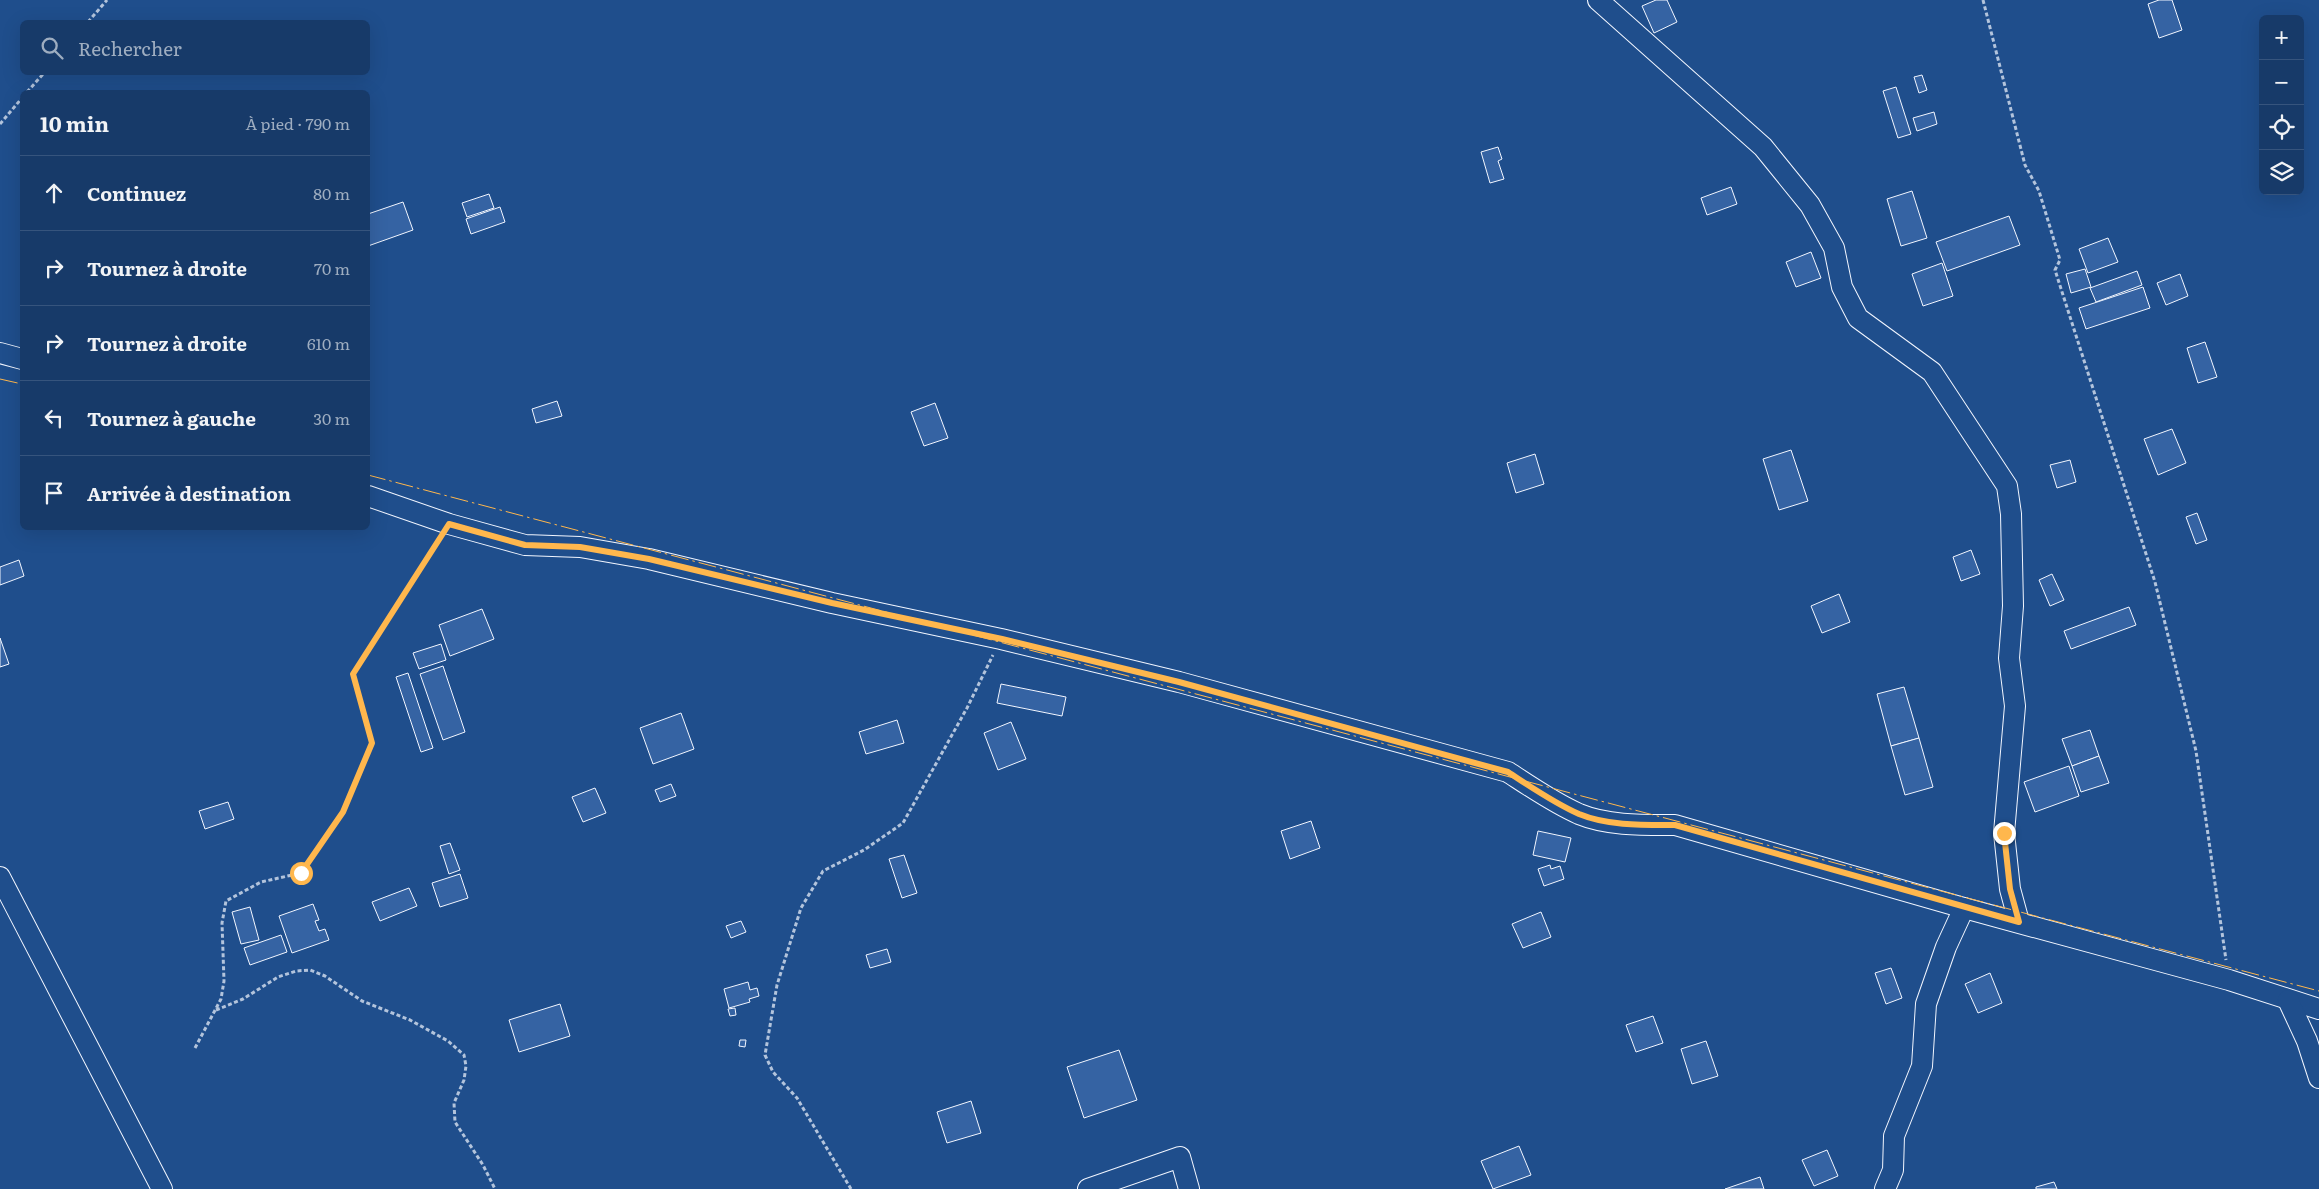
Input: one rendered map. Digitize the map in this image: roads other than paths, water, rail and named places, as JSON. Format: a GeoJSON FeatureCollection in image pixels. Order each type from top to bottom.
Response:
{"type":"FeatureCollection","features":[{"type":"Feature","properties":{"kind":"street"},"geometry":{"type":"LineString","coordinates":[[1598,0],[1763,147],[1810,205],[1834,248],[1842,287],[1858,318],[1932,372],[2007,486],[2011,514],[2013,606],[2009,658],[2015,706],[2004,833],[2010,889],[2019,922]]}},
{"type":"Feature","properties":{"kind":"street"},"geometry":{"type":"LineString","coordinates":[[0,354],[20,359]]}},
{"type":"Feature","properties":{"kind":"street"},"geometry":{"type":"LineString","coordinates":[[370,497],[449,524],[525,545],[580,547],[649,559],[832,603],[1002,639],[1179,682],[1508,772],[1539,793],[1580,814],[1609,822],[1643,826],[1675,825],[1964,908],[2229,980],[2319,1009]]}},
{"type":"Feature","properties":{"kind":"street"},"geometry":{"type":"LineString","coordinates":[[0,877],[162,1189]]}},
{"type":"Feature","properties":{"kind":"street"},"geometry":{"type":"LineString","coordinates":[[1885,1189],[1893,1170],[1894,1136],[1922,1066],[1926,1004],[1946,947],[1964,908]]}},
{"type":"Feature","properties":{"kind":"street"},"geometry":{"type":"LineString","coordinates":[[2288,1000],[2307,1042],[2319,1078]]}},
{"type":"Feature","properties":{"kind":"street"},"geometry":{"type":"LineString","coordinates":[[1088,1189],[1180,1157],[1189,1189]]}}]}
